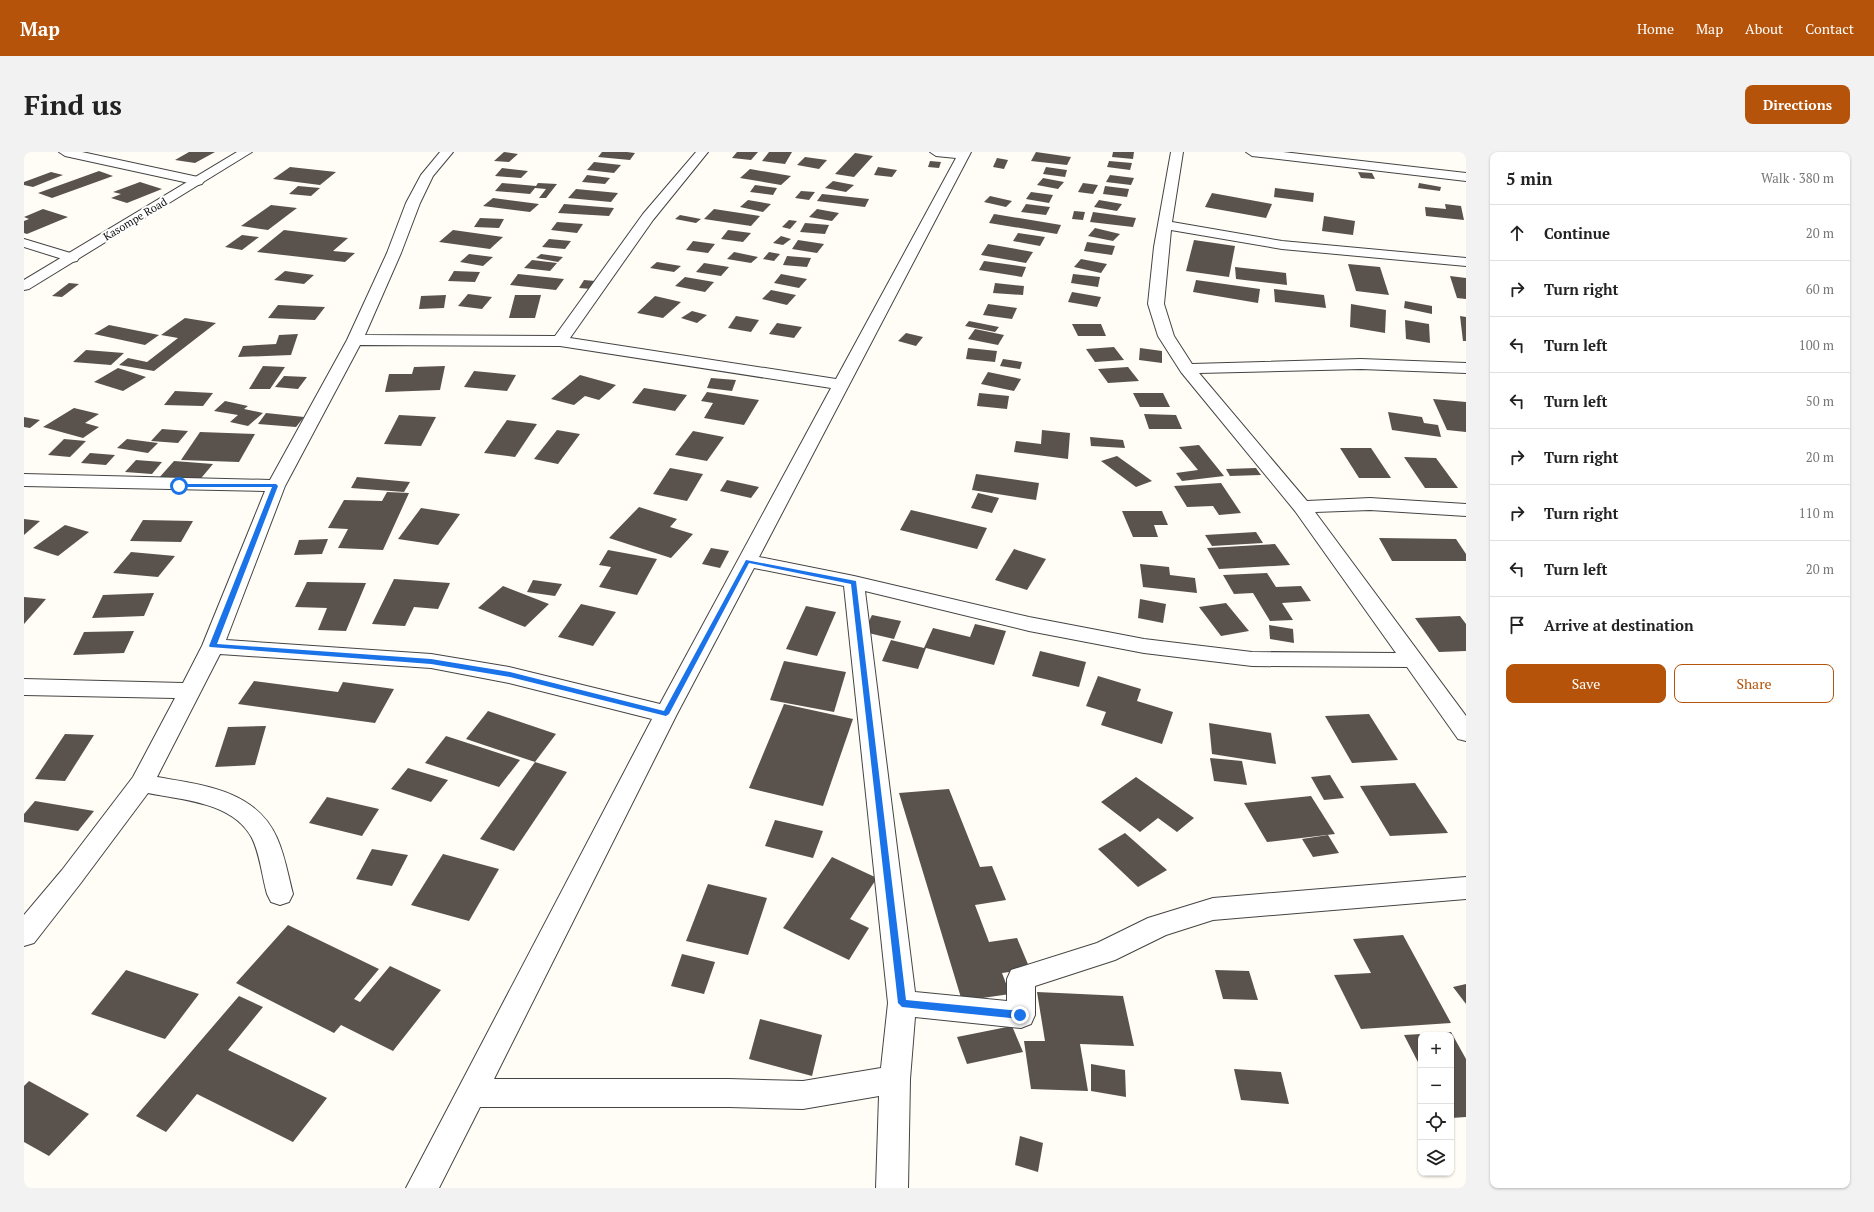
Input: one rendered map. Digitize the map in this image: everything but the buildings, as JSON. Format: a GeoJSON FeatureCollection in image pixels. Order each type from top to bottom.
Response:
{"type":"FeatureCollection","features":[{"type":"Feature","properties":{"kind":"street"},"geometry":{"type":"LineString","coordinates":[[65,152],[198,181]]}},
{"type":"Feature","properties":{"kind":"street","name":"Kasompe Road"},"geometry":{"type":"LineString","coordinates":[[24,286],[246,152]]}},
{"type":"Feature","properties":{"kind":"street"},"geometry":{"type":"LineString","coordinates":[[24,935],[71,877],[142,783],[213,646],[276,486],[355,340],[394,253],[413,203],[427,175],[447,152]]}},
{"type":"Feature","properties":{"kind":"street"},"geometry":{"type":"LineString","coordinates":[[560,341],[648,217],[702,152]]}},
{"type":"Feature","properties":{"kind":"street"},"geometry":{"type":"LineString","coordinates":[[422,1188],[666,714],[964,154],[936,152]]}},
{"type":"Feature","properties":{"kind":"street"},"geometry":{"type":"LineString","coordinates":[[1177,152],[1164,225],[1156,304],[1166,336],[1187,369],[1302,506],[1466,733]]}},
{"type":"Feature","properties":{"kind":"street"},"geometry":{"type":"LineString","coordinates":[[1252,152],[1466,177]]}},
{"type":"Feature","properties":{"kind":"street"},"geometry":{"type":"LineString","coordinates":[[1164,225],[1282,245],[1466,262]]}},
{"type":"Feature","properties":{"kind":"street"},"geometry":{"type":"LineString","coordinates":[[24,243],[72,258]]}},
{"type":"Feature","properties":{"kind":"street"},"geometry":{"type":"LineString","coordinates":[[355,340],[560,341],[842,385]]}},
{"type":"Feature","properties":{"kind":"street"},"geometry":{"type":"LineString","coordinates":[[1187,369],[1357,364],[1437,365],[1466,368]]}},
{"type":"Feature","properties":{"kind":"street"},"geometry":{"type":"LineString","coordinates":[[24,480],[179,486],[276,486]]}},
{"type":"Feature","properties":{"kind":"street"},"geometry":{"type":"LineString","coordinates":[[1302,506],[1370,504],[1466,510]]}},
{"type":"Feature","properties":{"kind":"street"},"geometry":{"type":"LineString","coordinates":[[748,561],[854,582],[1029,624],[1144,646],[1252,659],[1412,660]]}},
{"type":"Feature","properties":{"kind":"street"},"geometry":{"type":"LineString","coordinates":[[854,582],[902,1003],[895,1078],[892,1188]]}},
{"type":"Feature","properties":{"kind":"street"},"geometry":{"type":"LineString","coordinates":[[213,646],[431,661],[510,675],[666,714]]}},
{"type":"Feature","properties":{"kind":"street"},"geometry":{"type":"LineString","coordinates":[[24,687],[190,691]]}},
{"type":"Feature","properties":{"kind":"street"},"geometry":{"type":"LineString","coordinates":[[142,783],[225,800],[246,812],[262,832],[280,894]]}},
{"type":"Feature","properties":{"kind":"street"},"geometry":{"type":"LineString","coordinates":[[902,1003],[1020,1015],[1021,979],[1106,952],[1158,926],[1213,909],[1466,888]]}},
{"type":"Feature","properties":{"kind":"street"},"geometry":{"type":"LineString","coordinates":[[472,1093],[729,1093],[803,1095],[895,1078]]}},
{"type":"Feature","properties":{"kind":"route"},"geometry":{"type":"LineString","coordinates":[[179,486],[276,486],[213,646],[431,661],[510,675],[666,714],[748,561],[854,582],[902,1003],[1020,1015]]}}]}
